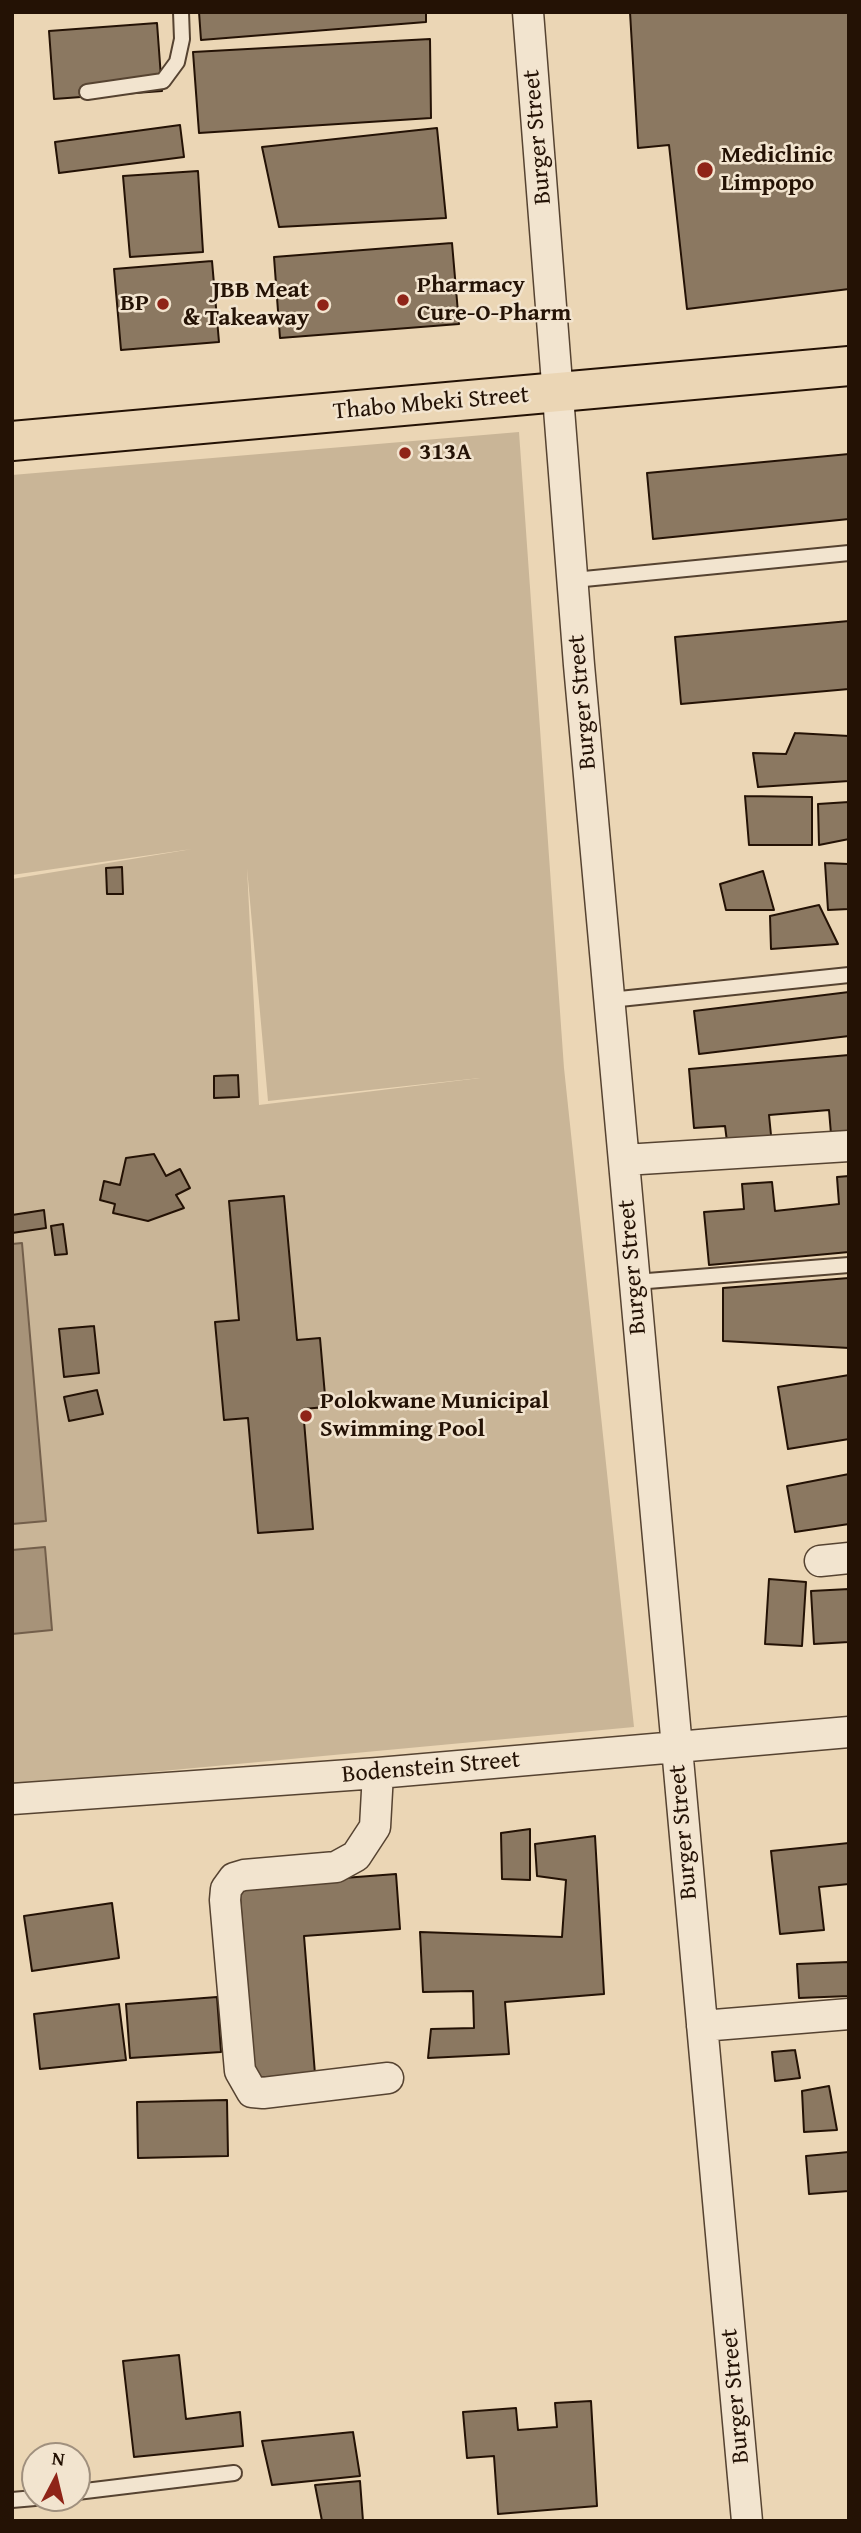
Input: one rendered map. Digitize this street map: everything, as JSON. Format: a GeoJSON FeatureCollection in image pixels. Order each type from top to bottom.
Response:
{"type":"FeatureCollection","features":[{"type":"Feature","properties":{"kind":"main road","name":"Thabo Mbeki Street"},"geometry":{"type":"LineString","coordinates":[[12,442],[849,366]]}},
{"type":"Feature","properties":{"kind":"street","name":"Burger Street"},"geometry":{"type":"LineString","coordinates":[[527,12],[624,1160],[747,2521]]}},
{"type":"Feature","properties":{"kind":"street"},"geometry":{"type":"LineString","coordinates":[[624,1160],[693,1158],[849,1146]]}},
{"type":"Feature","properties":{"kind":"street","name":"Bodenstein Street"},"geometry":{"type":"LineString","coordinates":[[12,1799],[379,1773],[849,1732]]}},
{"type":"Feature","properties":{"kind":"street"},"geometry":{"type":"LineString","coordinates":[[379,1773],[374,1827],[356,1856],[336,1867],[234,1878],[226,1889],[225,1900],[240,2071],[252,2092],[388,2078]]}},
{"type":"Feature","properties":{"kind":"street"},"geometry":{"type":"LineString","coordinates":[[702,2026],[849,2014]]}},
{"type":"Feature","properties":{"kind":"lane"},"geometry":{"type":"LineString","coordinates":[[87,92],[163,81],[177,62],[182,39],[181,12]]}},
{"type":"Feature","properties":{"kind":"lane"},"geometry":{"type":"LineString","coordinates":[[574,580],[628,577],[849,553]]}},
{"type":"Feature","properties":{"kind":"lane"},"geometry":{"type":"LineString","coordinates":[[610,1000],[849,975]]}},
{"type":"Feature","properties":{"kind":"lane"},"geometry":{"type":"LineString","coordinates":[[635,1282],[849,1265]]}},
{"type":"Feature","properties":{"kind":"lane"},"geometry":{"type":"LineString","coordinates":[[91,2491],[233,2473]]}},
{"type":"Feature","properties":{"kind":"shaded area","name":"Polokwane Municipal Swimming Pool"},"geometry":{"type":"Polygon","coordinates":[[[519,432],[564,1068],[634,1727],[12,1785],[12,879],[192,849],[12,875],[12,475],[519,432]],[[247,868],[259,1105],[480,1078],[268,1101],[247,868]]]}},
{"type":"Feature","properties":{"kind":"shaded area"},"geometry":{"type":"Polygon","coordinates":[[[22,1243],[46,1521],[12,1524],[12,1244],[22,1243]]]}},
{"type":"Feature","properties":{"kind":"shaded area"},"geometry":{"type":"Polygon","coordinates":[[[45,1547],[52,1630],[12,1634],[12,1550],[45,1547]]]}},
{"type":"Feature","properties":{"kind":"building"},"geometry":{"type":"Polygon","coordinates":[[[199,12],[426,12],[426,22],[201,40],[199,12]]]}},
{"type":"Feature","properties":{"kind":"building"},"geometry":{"type":"Polygon","coordinates":[[[630,12],[849,12],[849,289],[687,309],[669,145],[638,148],[630,12]]]}},
{"type":"Feature","properties":{"kind":"building"},"geometry":{"type":"Polygon","coordinates":[[[157,23],[162,91],[54,99],[49,31],[157,23]]]}},
{"type":"Feature","properties":{"kind":"building"},"geometry":{"type":"Polygon","coordinates":[[[430,39],[431,118],[199,133],[193,52],[430,39]]]}},
{"type":"Feature","properties":{"kind":"building"},"geometry":{"type":"Polygon","coordinates":[[[180,125],[184,157],[59,173],[55,142],[180,125]]]}},
{"type":"Feature","properties":{"kind":"building"},"geometry":{"type":"Polygon","coordinates":[[[437,128],[446,218],[279,227],[262,147],[437,128]]]}},
{"type":"Feature","properties":{"kind":"building"},"geometry":{"type":"Polygon","coordinates":[[[198,171],[203,252],[130,257],[123,176],[198,171]]]}},
{"type":"Feature","properties":{"kind":"building"},"geometry":{"type":"Polygon","coordinates":[[[452,243],[459,324],[280,338],[274,257],[452,243]]]}},
{"type":"Feature","properties":{"kind":"building"},"geometry":{"type":"Polygon","coordinates":[[[212,261],[219,342],[121,350],[114,269],[212,261]]]}},
{"type":"Feature","properties":{"kind":"building"},"geometry":{"type":"Polygon","coordinates":[[[849,454],[849,519],[653,539],[647,473],[849,454]]]}},
{"type":"Feature","properties":{"kind":"building"},"geometry":{"type":"Polygon","coordinates":[[[849,621],[849,689],[681,704],[675,637],[849,621]]]}},
{"type":"Feature","properties":{"kind":"building"},"geometry":{"type":"Polygon","coordinates":[[[795,733],[849,736],[849,781],[758,787],[753,753],[786,754],[795,733]]]}},
{"type":"Feature","properties":{"kind":"building"},"geometry":{"type":"Polygon","coordinates":[[[745,796],[812,797],[812,845],[749,845],[745,796]]]}},
{"type":"Feature","properties":{"kind":"building"},"geometry":{"type":"Polygon","coordinates":[[[849,802],[849,839],[819,845],[818,804],[849,802]]]}},
{"type":"Feature","properties":{"kind":"building"},"geometry":{"type":"Polygon","coordinates":[[[825,863],[849,864],[849,909],[828,910],[825,863]]]}},
{"type":"Feature","properties":{"kind":"building"},"geometry":{"type":"Polygon","coordinates":[[[122,867],[123,894],[107,894],[106,868],[122,867]]]}},
{"type":"Feature","properties":{"kind":"building"},"geometry":{"type":"Polygon","coordinates":[[[763,871],[774,910],[726,910],[720,884],[763,871]]]}},
{"type":"Feature","properties":{"kind":"building"},"geometry":{"type":"Polygon","coordinates":[[[819,905],[838,944],[771,949],[770,916],[819,905]]]}},
{"type":"Feature","properties":{"kind":"building"},"geometry":{"type":"Polygon","coordinates":[[[849,992],[849,1036],[699,1054],[694,1011],[849,992]]]}},
{"type":"Feature","properties":{"kind":"building"},"geometry":{"type":"Polygon","coordinates":[[[849,1055],[849,1133],[831,1134],[829,1110],[769,1115],[772,1145],[728,1149],[725,1126],[694,1128],[689,1069],[849,1055]]]}},
{"type":"Feature","properties":{"kind":"building"},"geometry":{"type":"Polygon","coordinates":[[[238,1075],[239,1097],[214,1098],[214,1076],[238,1075]]]}},
{"type":"Feature","properties":{"kind":"building"},"geometry":{"type":"Polygon","coordinates":[[[154,1154],[166,1176],[180,1169],[190,1188],[176,1195],[184,1208],[148,1221],[113,1213],[115,1204],[100,1200],[104,1181],[120,1185],[126,1158],[154,1154]]]}},
{"type":"Feature","properties":{"kind":"building"},"geometry":{"type":"Polygon","coordinates":[[[849,1176],[849,1252],[709,1265],[704,1212],[744,1209],[742,1184],[772,1182],[775,1211],[839,1204],[837,1177],[849,1176]]]}},
{"type":"Feature","properties":{"kind":"building"},"geometry":{"type":"Polygon","coordinates":[[[284,1196],[297,1340],[320,1338],[326,1407],[303,1409],[313,1529],[258,1533],[248,1418],[224,1420],[215,1322],[239,1320],[229,1201],[284,1196]]]}},
{"type":"Feature","properties":{"kind":"building"},"geometry":{"type":"Polygon","coordinates":[[[44,1210],[46,1228],[12,1233],[12,1215],[44,1210]]]}},
{"type":"Feature","properties":{"kind":"building"},"geometry":{"type":"Polygon","coordinates":[[[63,1224],[67,1254],[55,1255],[51,1226],[63,1224]]]}},
{"type":"Feature","properties":{"kind":"building"},"geometry":{"type":"Polygon","coordinates":[[[849,1278],[849,1348],[723,1341],[723,1288],[849,1278]]]}},
{"type":"Feature","properties":{"kind":"building"},"geometry":{"type":"Polygon","coordinates":[[[94,1326],[99,1373],[64,1377],[59,1329],[94,1326]]]}},
{"type":"Feature","properties":{"kind":"building"},"geometry":{"type":"Polygon","coordinates":[[[849,1375],[849,1439],[788,1449],[778,1387],[849,1375]]]}},
{"type":"Feature","properties":{"kind":"building"},"geometry":{"type":"Polygon","coordinates":[[[97,1390],[103,1414],[69,1421],[64,1397],[97,1390]]]}},
{"type":"Feature","properties":{"kind":"building"},"geometry":{"type":"Polygon","coordinates":[[[849,1474],[849,1524],[795,1532],[787,1486],[849,1474]]]}},
{"type":"Feature","properties":{"kind":"building"},"geometry":{"type":"Polygon","coordinates":[[[769,1579],[806,1582],[802,1646],[765,1644],[769,1579]]]}},
{"type":"Feature","properties":{"kind":"building"},"geometry":{"type":"Polygon","coordinates":[[[849,1589],[849,1642],[814,1644],[811,1591],[849,1589]]]}},
{"type":"Feature","properties":{"kind":"building"},"geometry":{"type":"Polygon","coordinates":[[[530,1829],[530,1880],[502,1879],[501,1833],[530,1829]]]}},
{"type":"Feature","properties":{"kind":"building"},"geometry":{"type":"Polygon","coordinates":[[[595,1836],[604,1994],[505,2002],[509,2054],[428,2058],[431,2029],[474,2028],[473,1991],[423,1992],[420,1932],[562,1937],[566,1880],[537,1876],[535,1844],[595,1836]]]}},
{"type":"Feature","properties":{"kind":"building"},"geometry":{"type":"Polygon","coordinates":[[[849,1843],[849,1884],[819,1887],[824,1930],[780,1934],[771,1851],[849,1843]]]}},
{"type":"Feature","properties":{"kind":"building"},"geometry":{"type":"Polygon","coordinates":[[[396,1874],[400,1929],[304,1936],[315,2074],[255,2078],[239,1886],[396,1874]]]}},
{"type":"Feature","properties":{"kind":"building"},"geometry":{"type":"Polygon","coordinates":[[[112,1903],[119,1958],[32,1971],[24,1916],[112,1903]]]}},
{"type":"Feature","properties":{"kind":"building"},"geometry":{"type":"Polygon","coordinates":[[[849,1962],[849,1996],[799,1998],[797,1964],[849,1962]]]}},
{"type":"Feature","properties":{"kind":"building"},"geometry":{"type":"Polygon","coordinates":[[[217,1997],[221,2052],[130,2058],[126,2004],[217,1997]]]}},
{"type":"Feature","properties":{"kind":"building"},"geometry":{"type":"Polygon","coordinates":[[[119,2004],[126,2060],[40,2069],[34,2014],[119,2004]]]}},
{"type":"Feature","properties":{"kind":"building"},"geometry":{"type":"Polygon","coordinates":[[[795,2050],[800,2078],[775,2081],[772,2052],[795,2050]]]}},
{"type":"Feature","properties":{"kind":"building"},"geometry":{"type":"Polygon","coordinates":[[[829,2086],[837,2130],[804,2132],[802,2091],[829,2086]]]}},
{"type":"Feature","properties":{"kind":"building"},"geometry":{"type":"Polygon","coordinates":[[[227,2100],[228,2156],[138,2158],[137,2102],[227,2100]]]}},
{"type":"Feature","properties":{"kind":"building"},"geometry":{"type":"Polygon","coordinates":[[[849,2152],[849,2191],[809,2194],[806,2156],[849,2152]]]}},
{"type":"Feature","properties":{"kind":"building"},"geometry":{"type":"Polygon","coordinates":[[[179,2355],[186,2419],[240,2412],[243,2446],[134,2457],[123,2361],[179,2355]]]}},
{"type":"Feature","properties":{"kind":"building"},"geometry":{"type":"Polygon","coordinates":[[[591,2401],[597,2506],[498,2514],[494,2456],[467,2458],[463,2412],[516,2408],[518,2430],[557,2427],[555,2403],[591,2401]]]}},
{"type":"Feature","properties":{"kind":"building"},"geometry":{"type":"Polygon","coordinates":[[[353,2432],[360,2476],[272,2485],[262,2441],[353,2432]]]}},
{"type":"Feature","properties":{"kind":"building"},"geometry":{"type":"Polygon","coordinates":[[[360,2481],[363,2521],[322,2521],[315,2485],[360,2481]]]}},
{"type":"Feature","properties":{"kind":"place","name":"Mediclinic Limpopo"},"geometry":{"type":"Point","coordinates":[705,170]}},
{"type":"Feature","properties":{"kind":"place","name":"Pharmacy Cure-O-Pharm"},"geometry":{"type":"Point","coordinates":[403,300]}},
{"type":"Feature","properties":{"kind":"place","name":"BP"},"geometry":{"type":"Point","coordinates":[163,304]}},
{"type":"Feature","properties":{"kind":"place","name":"JBB Meat & Takeaway"},"geometry":{"type":"Point","coordinates":[323,305]}},
{"type":"Feature","properties":{"kind":"place","name":"313A"},"geometry":{"type":"Point","coordinates":[405,453]}},
{"type":"Feature","properties":{"kind":"place","name":"Polokwane Municipal Swimming Pool"},"geometry":{"type":"Point","coordinates":[306,1416]}}]}
